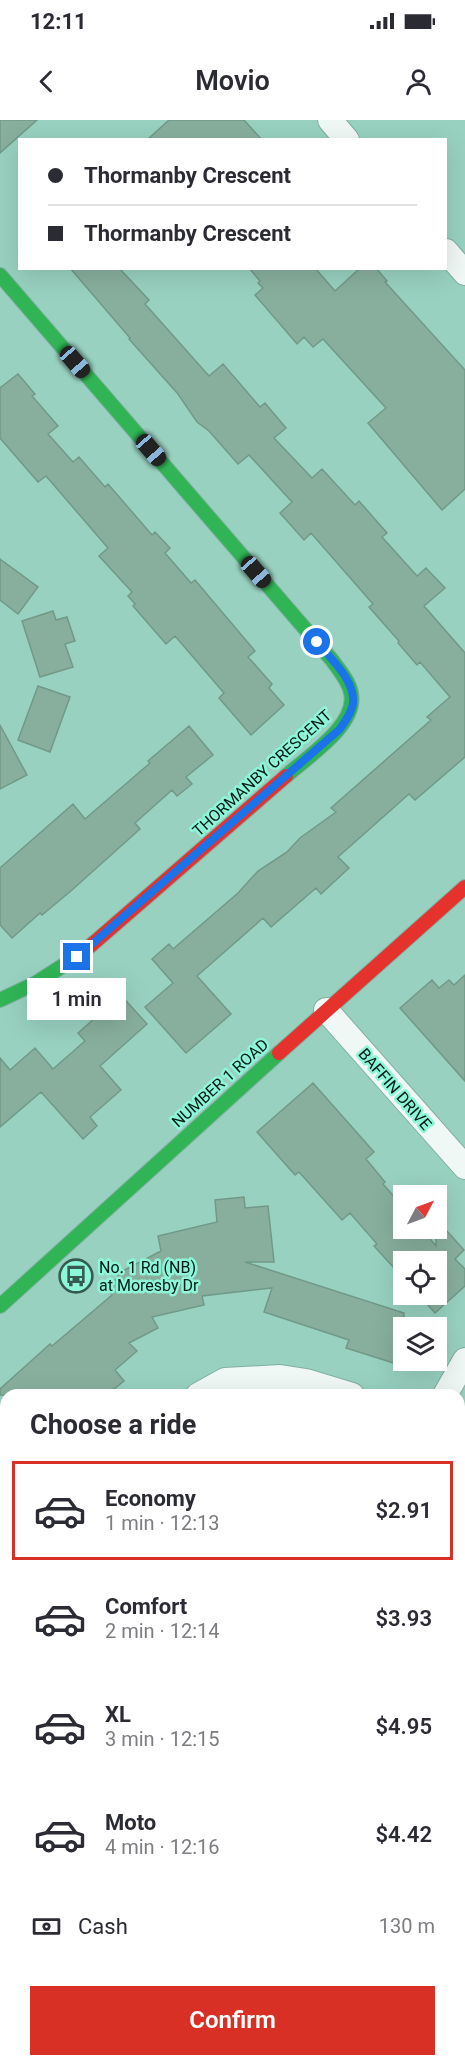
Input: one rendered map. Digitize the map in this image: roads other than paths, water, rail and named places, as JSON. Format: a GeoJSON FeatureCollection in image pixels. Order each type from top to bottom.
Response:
{"type":"FeatureCollection","features":[{"type":"Feature","properties":{"kind":"street"},"geometry":{"type":"LineString","coordinates":[[330,120],[345,138]]}},
{"type":"Feature","properties":{"kind":"street"},"geometry":{"type":"LineString","coordinates":[[447,252],[465,273]]}},
{"type":"Feature","properties":{"kind":"street","name":"THORMANBY CRESCENT"},"geometry":{"type":"LineString","coordinates":[[0,275],[332,660],[351,690],[353,703],[340,729],[90,947],[64,968],[0,1000]]}},
{"type":"Feature","properties":{"kind":"street","name":"NUMBER 1 ROAD"},"geometry":{"type":"LineString","coordinates":[[0,1306],[465,887]]}},
{"type":"Feature","properties":{"kind":"street","name":"BAFFIN DRIVE"},"geometry":{"type":"LineString","coordinates":[[326,1010],[465,1167]]}},
{"type":"Feature","properties":{"kind":"street"},"geometry":{"type":"LineString","coordinates":[[448,1389],[465,1360]]}},
{"type":"Feature","properties":{"kind":"street"},"geometry":{"type":"LineString","coordinates":[[209,1389],[225,1380],[280,1377],[306,1381],[332,1389]]}},
{"type":"Feature","properties":{"kind":"place","name":"No. 1 Rd (NB) at Moresby Dr"},"geometry":{"type":"Point","coordinates":[76,1276]}}]}
